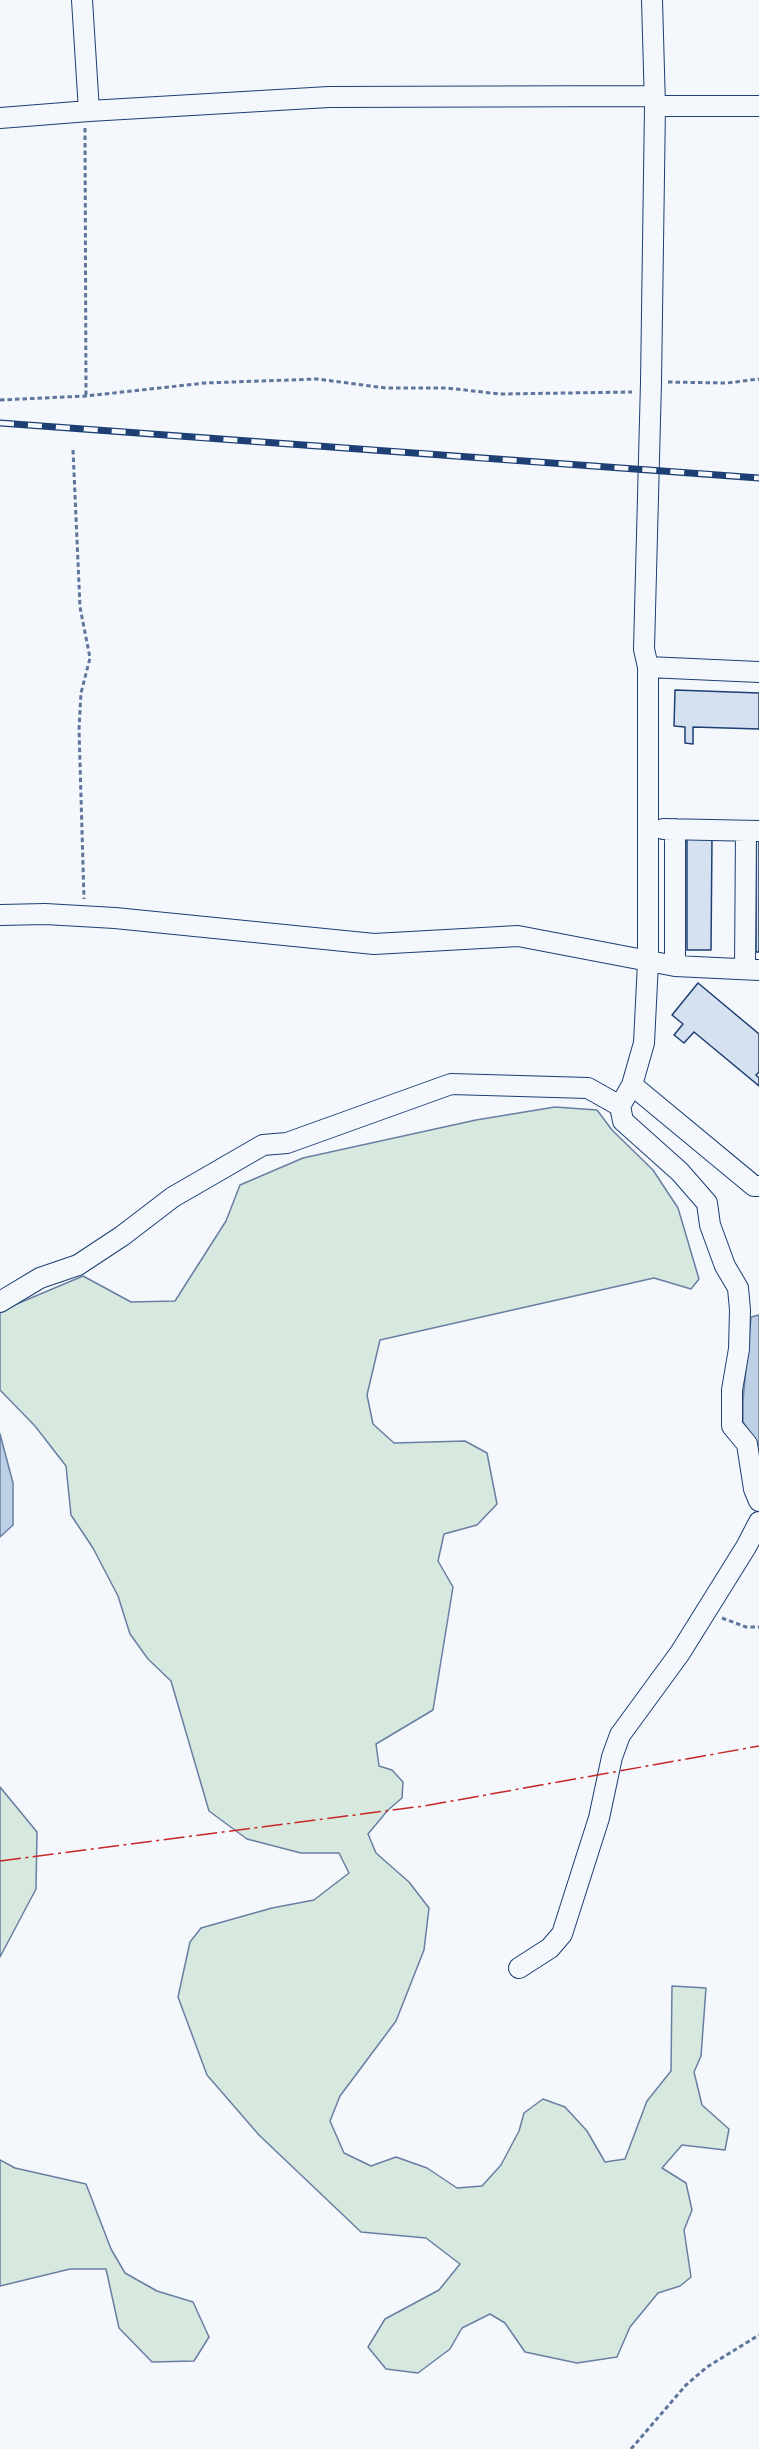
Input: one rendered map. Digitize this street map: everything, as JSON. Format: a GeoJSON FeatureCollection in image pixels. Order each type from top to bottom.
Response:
{"type":"FeatureCollection","features":[{"type":"Feature","properties":{"kind":"street"},"geometry":{"type":"LineString","coordinates":[[82,0],[87,112]]}},
{"type":"Feature","properties":{"kind":"street"},"geometry":{"type":"LineString","coordinates":[[652,0],[654,101],[651,387],[644,649],[648,667],[648,962],[644,1043],[632,1085],[620,1106],[623,1121],[680,1172],[706,1203],[710,1225],[725,1266],[738,1288],[741,1310],[739,1349],[732,1390],[732,1425],[747,1444],[751,1455],[751,1472],[759,1501]]}},
{"type":"Feature","properties":{"kind":"street"},"geometry":{"type":"LineString","coordinates":[[0,118],[329,97],[654,101],[759,106]]}},
{"type":"Feature","properties":{"kind":"street"},"geometry":{"type":"LineString","coordinates":[[648,667],[759,672]]}},
{"type":"Feature","properties":{"kind":"street"},"geometry":{"type":"LineString","coordinates":[[0,915],[84,916],[374,944],[518,936],[675,966],[752,969],[753,831],[648,829]]}},
{"type":"Feature","properties":{"kind":"street"},"geometry":{"type":"LineString","coordinates":[[675,829],[675,966]]}},
{"type":"Feature","properties":{"kind":"street"},"geometry":{"type":"LineString","coordinates":[[0,1302],[40,1278],[78,1264],[122,1236],[173,1197],[263,1145],[287,1143],[452,1084],[588,1088],[620,1106]]}},
{"type":"Feature","properties":{"kind":"street"},"geometry":{"type":"LineString","coordinates":[[632,1085],[754,1186],[759,1186]]}},
{"type":"Feature","properties":{"kind":"street"},"geometry":{"type":"LineString","coordinates":[[519,1968],[550,1948],[562,1934],[599,1818],[612,1757],[620,1735],[711,1606],[759,1522]]}},
{"type":"Feature","properties":{"kind":"path"},"geometry":{"type":"LineString","coordinates":[[86,396],[87,112]]}},
{"type":"Feature","properties":{"kind":"path"},"geometry":{"type":"LineString","coordinates":[[0,400],[86,396],[204,383],[317,379],[386,388],[447,388],[500,394],[592,391],[759,379]]}},
{"type":"Feature","properties":{"kind":"path"},"geometry":{"type":"LineString","coordinates":[[73,450],[80,607],[90,658],[81,693],[79,729],[84,916]]}},
{"type":"Feature","properties":{"kind":"path"},"geometry":{"type":"LineString","coordinates":[[711,1606],[720,1617],[732,1623],[759,1627]]}},
{"type":"Feature","properties":{"kind":"path"},"geometry":{"type":"LineString","coordinates":[[631,2449],[686,2385],[707,2367],[759,2335]]}},
{"type":"Feature","properties":{"kind":"shaded area"},"geometry":{"type":"Polygon","coordinates":[[[555,1107],[597,1110],[612,1130],[653,1170],[678,1208],[699,1279],[691,1289],[654,1278],[380,1340],[367,1395],[373,1424],[394,1443],[465,1441],[487,1453],[497,1504],[477,1525],[444,1534],[438,1561],[453,1587],[433,1710],[376,1744],[379,1766],[392,1770],[403,1782],[402,1798],[388,1810],[368,1834],[376,1853],[409,1882],[429,1908],[424,1950],[396,2021],[340,2096],[330,2121],[344,2153],[371,2166],[396,2157],[427,2168],[457,2188],[482,2186],[501,2165],[519,2131],[524,2113],[543,2099],[565,2107],[587,2131],[605,2162],[625,2159],[647,2101],[671,2071],[672,1986],[706,1988],[701,2056],[694,2072],[702,2105],[729,2129],[725,2150],[682,2145],[662,2168],[686,2183],[692,2210],[684,2230],[691,2277],[680,2286],[658,2293],[630,2327],[617,2357],[577,2363],[525,2352],[505,2323],[490,2314],[462,2328],[450,2349],[418,2373],[386,2369],[368,2347],[385,2319],[439,2290],[460,2264],[426,2238],[361,2232],[259,2135],[207,2075],[178,1997],[190,1942],[201,1928],[272,1908],[314,1900],[349,1873],[339,1853],[301,1853],[247,1839],[209,1811],[171,1681],[148,1659],[130,1634],[118,1596],[93,1548],[71,1515],[66,1466],[35,1426],[0,1390],[0,1311],[83,1276],[131,1302],[175,1301],[226,1221],[240,1185],[303,1158],[476,1120],[555,1107]]]}},
{"type":"Feature","properties":{"kind":"shaded area"},"geometry":{"type":"Polygon","coordinates":[[[0,1787],[37,1832],[36,1889],[0,1957],[0,1787]]]}},
{"type":"Feature","properties":{"kind":"shaded area"},"geometry":{"type":"Polygon","coordinates":[[[0,2160],[15,2168],[86,2184],[111,2249],[125,2273],[157,2291],[193,2302],[209,2337],[194,2361],[152,2362],[119,2328],[106,2269],[70,2269],[0,2286],[0,2160]]]}},
{"type":"Feature","properties":{"kind":"water"},"geometry":{"type":"Polygon","coordinates":[[[759,1315],[759,1446],[743,1422],[743,1400],[751,1317],[759,1315]]]}},
{"type":"Feature","properties":{"kind":"water"},"geometry":{"type":"Polygon","coordinates":[[[0,1434],[13,1483],[13,1525],[0,1537],[0,1434]]]}},
{"type":"Feature","properties":{"kind":"building"},"geometry":{"type":"Polygon","coordinates":[[[675,690],[759,693],[759,729],[693,727],[693,744],[685,743],[685,727],[674,726],[675,690]]]}},
{"type":"Feature","properties":{"kind":"building"},"geometry":{"type":"Polygon","coordinates":[[[687,838],[712,838],[711,950],[687,950],[687,838]]]}},
{"type":"Feature","properties":{"kind":"building"},"geometry":{"type":"Polygon","coordinates":[[[756,839],[759,839],[759,952],[756,952],[756,839]]]}},
{"type":"Feature","properties":{"kind":"building"},"geometry":{"type":"Polygon","coordinates":[[[698,983],[759,1034],[759,1072],[756,1075],[759,1078],[759,1086],[694,1032],[684,1043],[674,1035],[683,1024],[672,1015],[698,983]]]}},
{"type":"Feature","properties":{"kind":"railway"},"geometry":{"type":"LineString","coordinates":[[0,423],[759,478]]}},
{"type":"Feature","properties":{"kind":"power"},"geometry":{"type":"LineString","coordinates":[[0,1861],[424,1806],[759,1746]]}}]}
